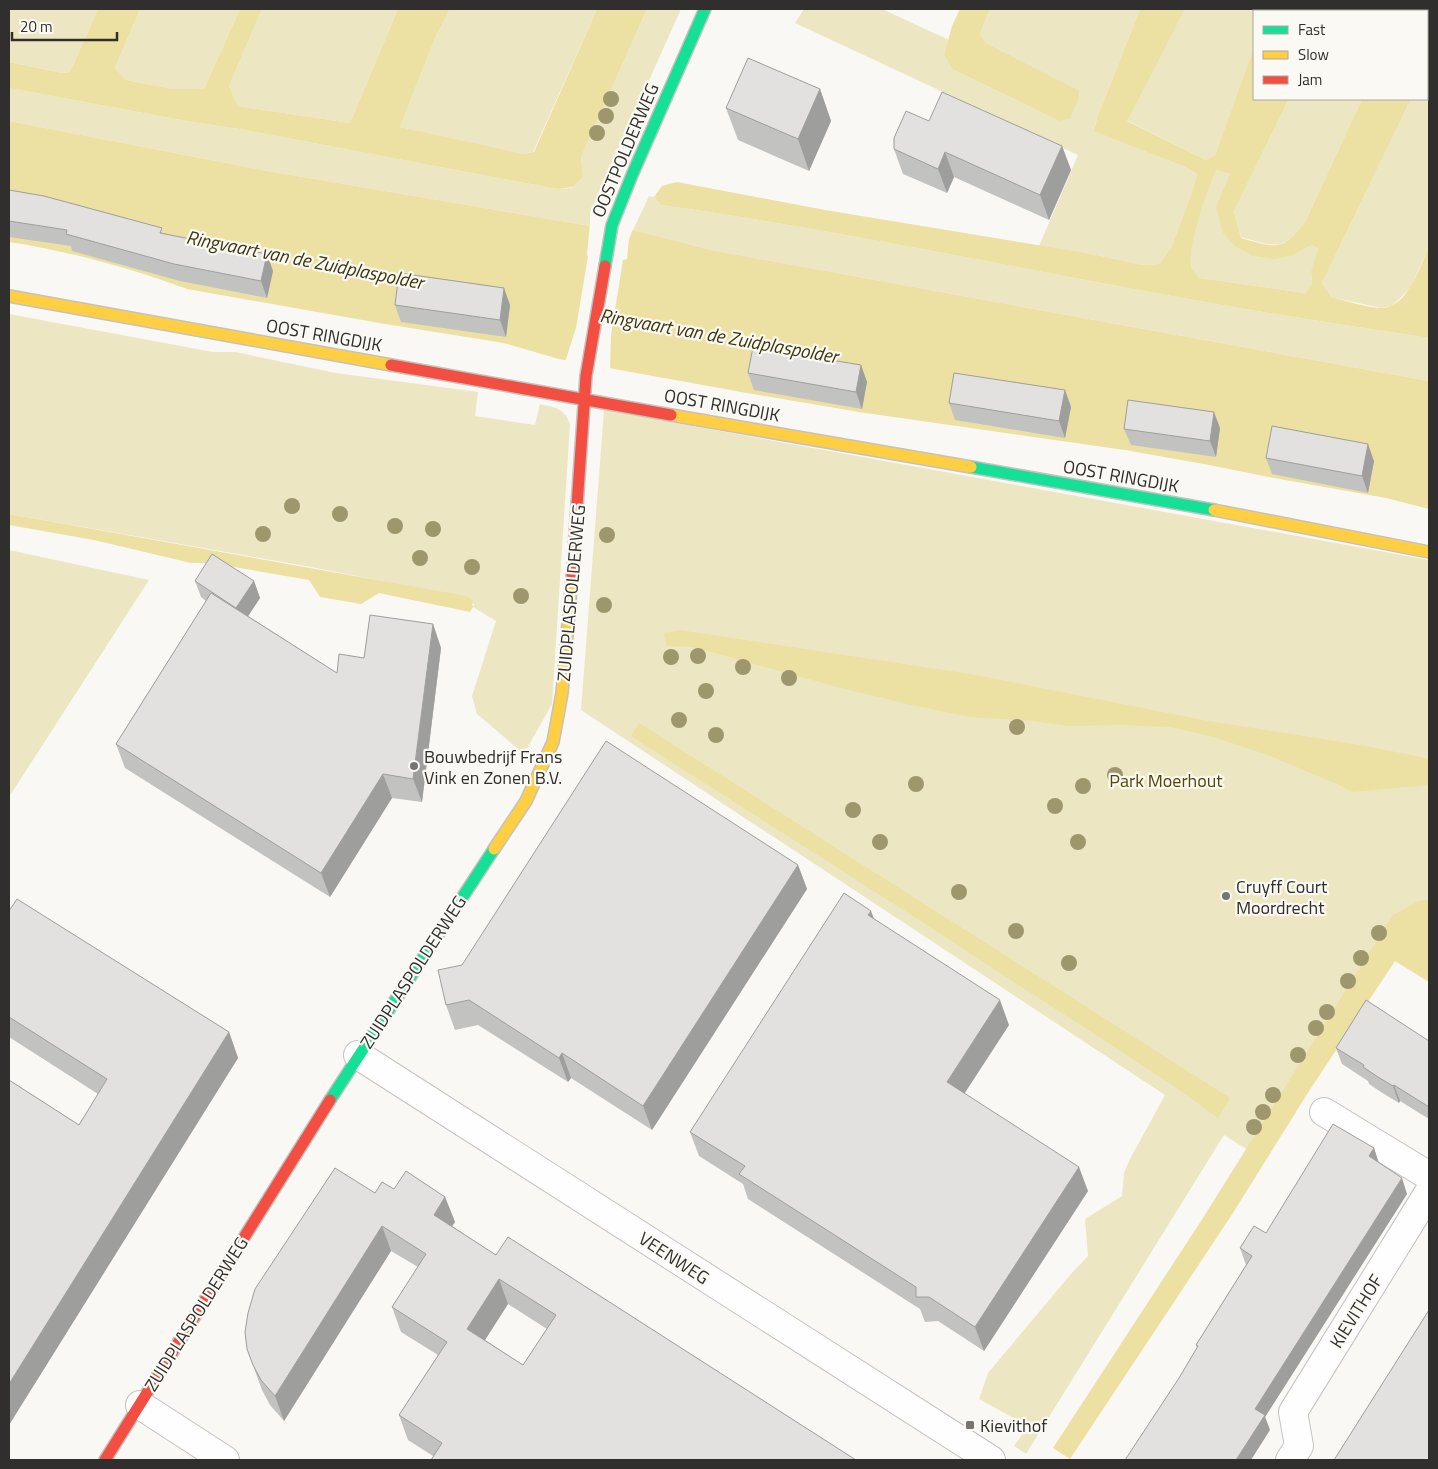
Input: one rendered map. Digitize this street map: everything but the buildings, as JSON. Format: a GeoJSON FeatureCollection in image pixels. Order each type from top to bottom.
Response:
{"type":"FeatureCollection","features":[{"type":"Feature","properties":{"kind":"street","name":"OOSTPOLDERWEG"},"geometry":{"type":"LineString","coordinates":[[586,400],[586,376],[612,226],[636,166],[705,9]]}},
{"type":"Feature","properties":{"kind":"street","name":"OOST RINGDIJK"},"geometry":{"type":"LineString","coordinates":[[9,296],[586,400],[1216,510],[1429,552]]}},
{"type":"Feature","properties":{"kind":"street","name":"ZUIDPLASPOLDERWEG"},"geometry":{"type":"LineString","coordinates":[[226,1460],[140,1405],[358,1055],[526,802],[553,742],[562,693],[586,400]]}},
{"type":"Feature","properties":{"kind":"street","name":"VEENWEG"},"geometry":{"type":"LineString","coordinates":[[358,1055],[991,1460]]}},
{"type":"Feature","properties":{"kind":"street"},"geometry":{"type":"LineString","coordinates":[[1324,1112],[1429,1176]]}},
{"type":"Feature","properties":{"kind":"street","name":"KIEVITHOF"},"geometry":{"type":"LineString","coordinates":[[1290,1460],[1299,1446],[1293,1412],[1429,1192]]}},
{"type":"Feature","properties":{"kind":"street"},"geometry":{"type":"LineString","coordinates":[[105,1460],[140,1405]]}},
{"type":"Feature","properties":{"kind":"green space"},"geometry":{"type":"Polygon","coordinates":[[[9,9],[98,9],[70,72],[62,73],[9,62],[9,9]]]}},
{"type":"Feature","properties":{"kind":"green space"},"geometry":{"type":"Polygon","coordinates":[[[140,9],[240,9],[204,89],[173,89],[126,80],[115,68],[140,9]]]}},
{"type":"Feature","properties":{"kind":"green space"},"geometry":{"type":"Polygon","coordinates":[[[262,9],[398,9],[350,123],[238,106],[229,86],[262,9]]]}},
{"type":"Feature","properties":{"kind":"green space"},"geometry":{"type":"Polygon","coordinates":[[[450,9],[597,9],[533,152],[523,154],[504,151],[400,127],[435,38],[450,9]]]}},
{"type":"Feature","properties":{"kind":"green space"},"geometry":{"type":"Polygon","coordinates":[[[647,9],[681,9],[590,212],[590,226],[273,172],[9,121],[9,88],[557,189],[572,188],[583,177],[581,157],[647,9]]]}},
{"type":"Feature","properties":{"kind":"green space"},"geometry":{"type":"Polygon","coordinates":[[[804,9],[882,9],[949,40],[944,55],[952,69],[1059,121],[1079,90],[986,43],[980,34],[990,9],[1140,9],[1094,130],[1183,166],[1197,174],[1171,248],[1159,264],[1143,265],[1092,254],[1039,246],[1078,155],[795,23],[804,9]]]}},
{"type":"Feature","properties":{"kind":"green space"},"geometry":{"type":"Polygon","coordinates":[[[1185,9],[1271,9],[1253,10],[1253,50],[1215,155],[1206,160],[1126,120],[1185,9]]]}},
{"type":"Feature","properties":{"kind":"green space"},"geometry":{"type":"Polygon","coordinates":[[[1331,9],[1404,9],[1404,10],[1331,9]]]}},
{"type":"Feature","properties":{"kind":"green space"},"geometry":{"type":"Polygon","coordinates":[[[1429,60],[1429,246],[1411,287],[1392,306],[1381,308],[1331,297],[1322,283],[1411,100],[1428,100],[1429,60]]]}},
{"type":"Feature","properties":{"kind":"green space"},"geometry":{"type":"Polygon","coordinates":[[[1289,100],[1362,100],[1306,220],[1291,238],[1285,242],[1271,244],[1241,237],[1234,211],[1289,100]]]}},
{"type":"Feature","properties":{"kind":"green space"},"geometry":{"type":"Polygon","coordinates":[[[1215,170],[1231,174],[1223,233],[1293,255],[1312,245],[1319,250],[1311,271],[1312,284],[1305,293],[1200,278],[1192,269],[1190,261],[1194,235],[1215,170]]]}},
{"type":"Feature","properties":{"kind":"green space"},"geometry":{"type":"Polygon","coordinates":[[[649,196],[654,197],[661,205],[847,235],[1093,282],[1292,317],[1429,338],[1429,381],[711,250],[633,230],[649,196]]]}},
{"type":"Feature","properties":{"kind":"green space"},"geometry":{"type":"Polygon","coordinates":[[[9,314],[213,352],[235,352],[336,373],[478,392],[475,416],[535,425],[540,404],[562,411],[570,424],[552,704],[524,754],[477,714],[472,696],[496,621],[473,607],[474,604],[382,581],[311,567],[9,514],[9,314]]]}},
{"type":"Feature","properties":{"kind":"green space","name":"Park Moerhout"},"geometry":{"type":"Polygon","coordinates":[[[604,410],[1429,560],[1429,961],[1394,938],[1254,1154],[1224,1135],[1026,1454],[1014,1446],[1028,1426],[979,1399],[988,1373],[1088,1256],[1085,1219],[1122,1196],[1124,1173],[1165,1095],[581,710],[604,410]]]}},
{"type":"Feature","properties":{"kind":"green space"},"geometry":{"type":"Polygon","coordinates":[[[9,550],[149,580],[9,797],[9,550]]]}},
{"type":"Feature","properties":{"kind":"water"},"geometry":{"type":"Polygon","coordinates":[[[98,9],[140,9],[115,68],[126,80],[173,89],[204,89],[240,9],[262,9],[229,86],[238,106],[350,123],[398,9],[450,9],[435,38],[400,127],[523,154],[534,152],[597,9],[647,9],[581,157],[583,177],[573,187],[557,189],[9,88],[9,62],[62,73],[70,72],[98,9]]]}},
{"type":"Feature","properties":{"kind":"water"},"geometry":{"type":"Polygon","coordinates":[[[960,9],[990,9],[980,34],[986,43],[1079,90],[1078,100],[1070,118],[1059,121],[952,69],[944,55],[952,26],[960,9]]]}},
{"type":"Feature","properties":{"kind":"water"},"geometry":{"type":"Polygon","coordinates":[[[1140,9],[1185,9],[1127,121],[1206,160],[1215,155],[1253,50],[1253,100],[1289,100],[1234,211],[1241,238],[1263,244],[1278,245],[1291,238],[1306,220],[1362,100],[1411,100],[1322,283],[1331,297],[1381,308],[1390,306],[1406,294],[1429,246],[1429,338],[1292,317],[1093,282],[847,235],[661,205],[654,197],[662,186],[677,182],[825,210],[1092,254],[1143,265],[1159,264],[1171,248],[1197,174],[1183,166],[1094,131],[1097,118],[1140,9]],[[1216,170],[1194,235],[1192,269],[1200,278],[1305,293],[1312,284],[1311,271],[1318,249],[1312,245],[1293,255],[1275,259],[1253,256],[1235,246],[1223,233],[1216,207],[1230,174],[1216,170]]]}},
{"type":"Feature","properties":{"kind":"water"},"geometry":{"type":"Polygon","coordinates":[[[1429,9],[1428,62],[1428,10],[1404,10],[1429,9]]]}},
{"type":"Feature","properties":{"kind":"water","name":"Ringvaart van de Zuidplaspolder"},"geometry":{"type":"Polygon","coordinates":[[[9,121],[273,172],[590,226],[633,230],[711,250],[1429,381],[1429,509],[1386,498],[1125,450],[859,412],[559,359],[504,343],[187,289],[99,261],[9,242],[9,121]]]}},
{"type":"Feature","properties":{"kind":"water"},"geometry":{"type":"Polygon","coordinates":[[[9,514],[466,596],[471,599],[473,607],[470,612],[379,593],[361,604],[320,597],[309,580],[211,563],[191,563],[94,540],[9,525],[9,514]]]}},
{"type":"Feature","properties":{"kind":"water"},"geometry":{"type":"Polygon","coordinates":[[[679,630],[970,674],[1208,721],[1360,745],[1421,757],[1429,759],[1429,785],[1352,792],[1268,755],[1214,737],[1170,727],[1122,725],[1068,726],[1033,721],[970,717],[907,704],[693,647],[666,646],[664,633],[679,630]]]}},
{"type":"Feature","properties":{"kind":"water"},"geometry":{"type":"Polygon","coordinates":[[[639,723],[1230,1098],[1218,1118],[1171,1084],[631,736],[639,723]]]}},
{"type":"Feature","properties":{"kind":"water"},"geometry":{"type":"Polygon","coordinates":[[[1429,900],[1429,982],[1395,961],[1311,1088],[1231,1216],[1070,1459],[1053,1448],[1201,1221],[1393,915],[1419,901],[1429,900]]]}},
{"type":"Feature","properties":{"kind":"pier"},"geometry":{"type":"Polygon","coordinates":[[[590,223],[633,229],[629,239],[627,259],[623,260],[611,335],[610,371],[565,362],[576,328],[588,256],[590,223]]]}},
{"type":"Feature","properties":{"kind":"traffic: fast"},"geometry":{"type":"LineString","coordinates":[[605,266],[612,225],[705,9]]}},
{"type":"Feature","properties":{"kind":"traffic: fast"},"geometry":{"type":"LineString","coordinates":[[971,467],[1214,510]]}},
{"type":"Feature","properties":{"kind":"traffic: fast"},"geometry":{"type":"LineString","coordinates":[[330,1100],[494,849]]}},
{"type":"Feature","properties":{"kind":"traffic: slow"},"geometry":{"type":"LineString","coordinates":[[9,296],[391,365]]}},
{"type":"Feature","properties":{"kind":"traffic: slow"},"geometry":{"type":"LineString","coordinates":[[671,415],[971,467]]}},
{"type":"Feature","properties":{"kind":"traffic: slow"},"geometry":{"type":"LineString","coordinates":[[1214,510],[1429,552]]}},
{"type":"Feature","properties":{"kind":"traffic: slow"},"geometry":{"type":"LineString","coordinates":[[494,849],[526,801],[553,742],[562,693],[572,578]]}},
{"type":"Feature","properties":{"kind":"traffic: jam"},"geometry":{"type":"LineString","coordinates":[[572,578],[586,376],[605,266]]}},
{"type":"Feature","properties":{"kind":"traffic: jam"},"geometry":{"type":"LineString","coordinates":[[391,365],[671,415]]}},
{"type":"Feature","properties":{"kind":"traffic: jam"},"geometry":{"type":"LineString","coordinates":[[105,1460],[330,1100]]}},
{"type":"Feature","properties":{"kind":"place","name":"Bouwbedrijf Frans Vink en Zonen B.V."},"geometry":{"type":"Point","coordinates":[414,766]}},
{"type":"Feature","properties":{"kind":"place","name":"Cruyff Court Moordrecht"},"geometry":{"type":"Point","coordinates":[1226,896]}},
{"type":"Feature","properties":{"kind":"place","name":"Kievithof"},"geometry":{"type":"Point","coordinates":[970,1425]}}]}
